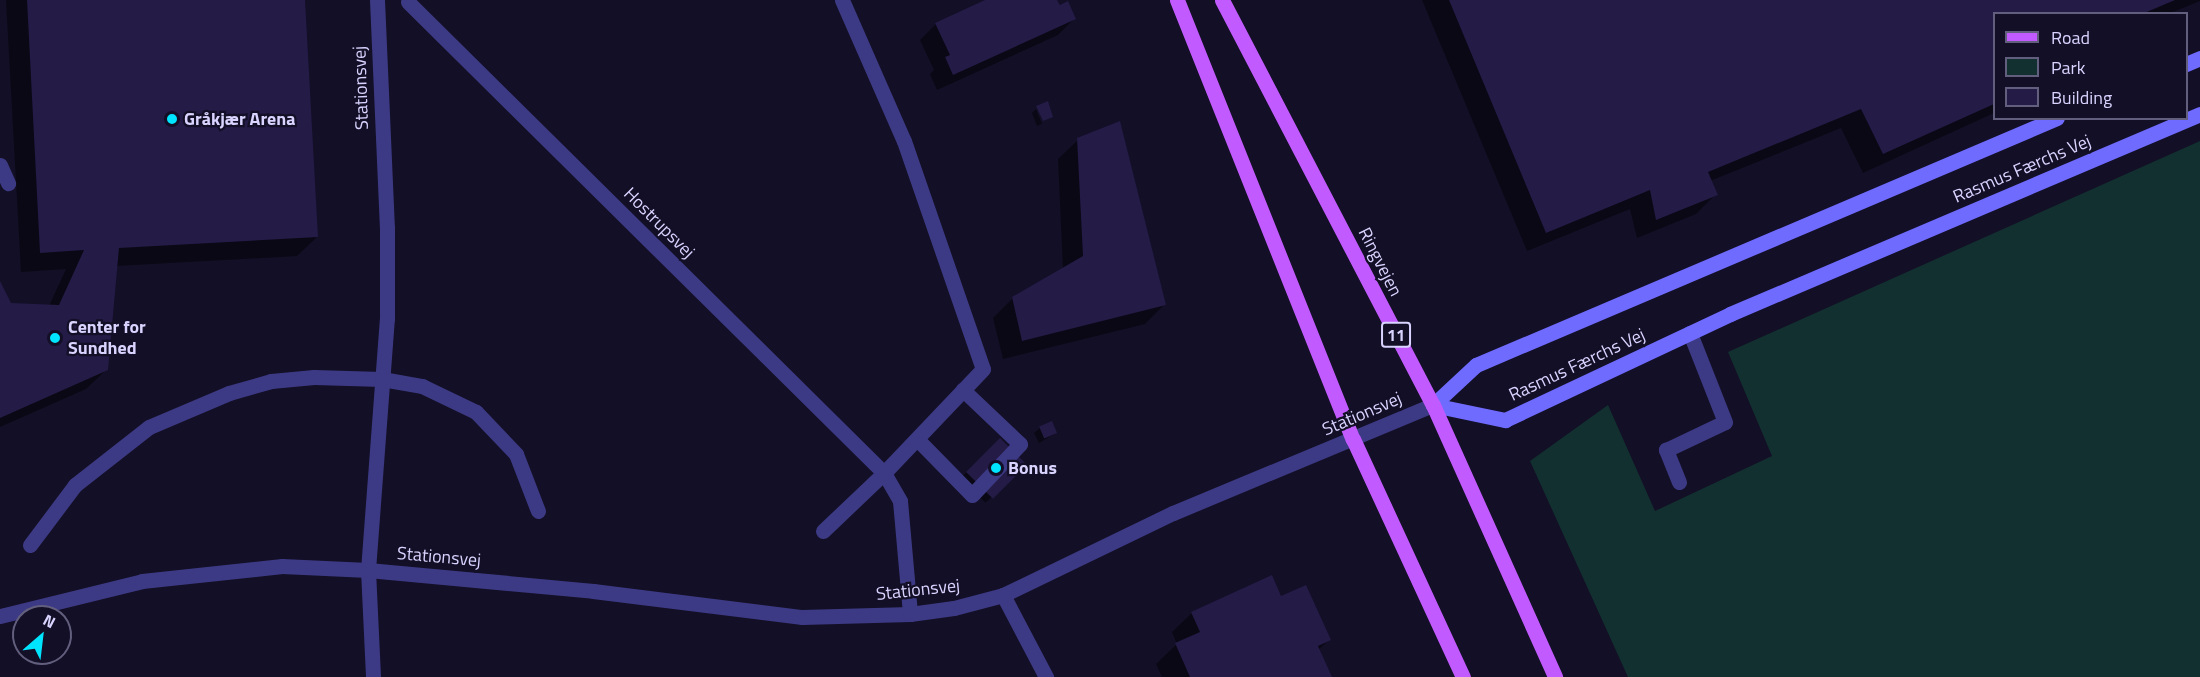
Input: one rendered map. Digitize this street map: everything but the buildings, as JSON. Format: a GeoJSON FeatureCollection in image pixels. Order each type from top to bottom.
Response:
{"type":"FeatureCollection","features":[{"type":"Feature","properties":{"kind":"main road"},"geometry":{"type":"LineString","coordinates":[[1177,0],[1353,439],[1463,677]]}},
{"type":"Feature","properties":{"kind":"main road","name":"Ringvejen"},"geometry":{"type":"LineString","coordinates":[[1222,0],[1433,405],[1555,677]]}},
{"type":"Feature","properties":{"kind":"main road","name":"Rasmus Færchs Vej"},"geometry":{"type":"LineString","coordinates":[[1433,405],[1476,365],[2052,120]]}},
{"type":"Feature","properties":{"kind":"main road","name":"Rasmus Færchs Vej"},"geometry":{"type":"LineString","coordinates":[[1433,405],[1505,420],[1690,333],[2186,120]]}},
{"type":"Feature","properties":{"kind":"street","name":"Stationsvej"},"geometry":{"type":"LineString","coordinates":[[373,677],[368,570],[382,379],[387,228],[377,0]]}},
{"type":"Feature","properties":{"kind":"street"},"geometry":{"type":"LineString","coordinates":[[823,531],[884,473],[983,369],[904,141],[842,0]]}},
{"type":"Feature","properties":{"kind":"street","name":"Hostrupsvej"},"geometry":{"type":"LineString","coordinates":[[407,1],[884,473],[900,501],[910,614]]}},
{"type":"Feature","properties":{"kind":"street"},"geometry":{"type":"LineString","coordinates":[[0,165],[8,183]]}},
{"type":"Feature","properties":{"kind":"street"},"geometry":{"type":"LineString","coordinates":[[1679,482],[1666,450],[1725,422],[1690,333]]}},
{"type":"Feature","properties":{"kind":"street"},"geometry":{"type":"LineString","coordinates":[[30,545],[75,485],[125,443],[158,423],[229,393],[271,381],[314,377],[382,379],[422,386],[476,412],[516,454],[538,511]]}},
{"type":"Feature","properties":{"kind":"street"},"geometry":{"type":"LineString","coordinates":[[917,439],[972,495],[1020,444],[963,390]]}},
{"type":"Feature","properties":{"kind":"street","name":"Stationsvej"},"geometry":{"type":"LineString","coordinates":[[0,616],[142,581],[282,566],[368,570],[699,601],[802,616],[910,614],[954,608],[1003,595],[1173,513],[1433,405]]}},
{"type":"Feature","properties":{"kind":"street"},"geometry":{"type":"LineString","coordinates":[[1003,595],[1046,677]]}},
{"type":"Feature","properties":{"kind":"green space"},"geometry":{"type":"Polygon","coordinates":[[[2200,141],[2200,677],[1628,677],[1530,461],[1608,405],[1655,511],[1772,456],[1728,352],[2200,141]]]}},
{"type":"Feature","properties":{"kind":"place","name":"Gråkjær Arena"},"geometry":{"type":"Point","coordinates":[172,119]}},
{"type":"Feature","properties":{"kind":"place","name":"Center for Sundhed"},"geometry":{"type":"Point","coordinates":[55,338]}},
{"type":"Feature","properties":{"kind":"place","name":"Bonus"},"geometry":{"type":"Point","coordinates":[996,468]}}]}
